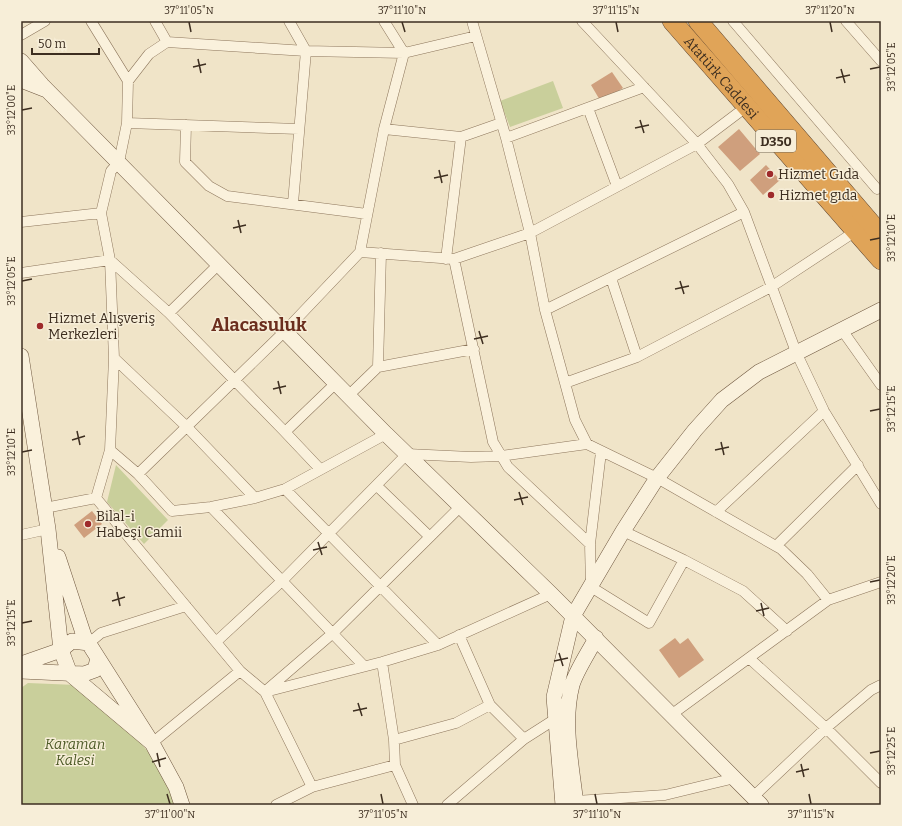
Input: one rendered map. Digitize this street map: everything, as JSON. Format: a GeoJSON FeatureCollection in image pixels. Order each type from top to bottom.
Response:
{"type":"FeatureCollection","features":[{"type":"Feature","properties":{"kind":"highway","name":"Atatürk Caddesi"},"geometry":{"type":"LineString","coordinates":[[672,21],[881,260]]}},
{"type":"Feature","properties":{"kind":"highway","name":"Atatürk Caddesi"},"geometry":{"type":"LineString","coordinates":[[698,21],[881,235]]}},
{"type":"Feature","properties":{"kind":"main road"},"geometry":{"type":"LineString","coordinates":[[21,61],[47,90],[348,396],[574,616],[757,801]]}},
{"type":"Feature","properties":{"kind":"main road"},"geometry":{"type":"LineString","coordinates":[[21,80],[47,90]]}},
{"type":"Feature","properties":{"kind":"main road"},"geometry":{"type":"LineString","coordinates":[[572,804],[562,715],[554,697],[574,616],[623,531],[657,478],[695,430],[722,400],[759,372],[881,310]]}},
{"type":"Feature","properties":{"kind":"main road"},"geometry":{"type":"LineString","coordinates":[[21,356],[48,530],[61,650],[70,674],[152,742]]}},
{"type":"Feature","properties":{"kind":"main road"},"geometry":{"type":"LineString","coordinates":[[48,530],[84,636],[152,742],[176,787],[182,805]]}},
{"type":"Feature","properties":{"kind":"main road"},"geometry":{"type":"LineString","coordinates":[[562,715],[572,684],[596,638]]}},
{"type":"Feature","properties":{"kind":"main road"},"geometry":{"type":"LineString","coordinates":[[21,664],[61,650],[72,641],[89,643]]}},
{"type":"Feature","properties":{"kind":"main road"},"geometry":{"type":"LineString","coordinates":[[21,671],[84,674],[91,672],[97,666],[98,658]]}},
{"type":"Feature","properties":{"kind":"street"},"geometry":{"type":"LineString","coordinates":[[21,35],[45,21]]}},
{"type":"Feature","properties":{"kind":"street"},"geometry":{"type":"LineString","coordinates":[[91,21],[128,81],[127,123],[119,162],[111,171],[101,213],[110,260],[114,358],[110,450],[96,498]]}},
{"type":"Feature","properties":{"kind":"street"},"geometry":{"type":"LineString","coordinates":[[155,21],[167,42]]}},
{"type":"Feature","properties":{"kind":"street"},"geometry":{"type":"LineString","coordinates":[[289,21],[306,51],[294,203]]}},
{"type":"Feature","properties":{"kind":"street"},"geometry":{"type":"LineString","coordinates":[[138,474],[285,331],[360,252],[384,129],[404,53],[384,21]]}},
{"type":"Feature","properties":{"kind":"street"},"geometry":{"type":"LineString","coordinates":[[472,21],[502,123],[530,233],[545,310],[575,420],[587,444],[657,478],[776,546],[806,574],[828,600]]}},
{"type":"Feature","properties":{"kind":"street"},"geometry":{"type":"LineString","coordinates":[[582,21],[697,144],[728,184],[744,212],[796,352],[824,411],[858,465],[877,488],[881,504]]}},
{"type":"Feature","properties":{"kind":"street"},"geometry":{"type":"LineString","coordinates":[[732,21],[880,188]]}},
{"type":"Feature","properties":{"kind":"street"},"geometry":{"type":"LineString","coordinates":[[846,21],[881,62]]}},
{"type":"Feature","properties":{"kind":"street"},"geometry":{"type":"LineString","coordinates":[[128,81],[149,54],[167,42],[306,51],[404,53],[476,36]]}},
{"type":"Feature","properties":{"kind":"street"},"geometry":{"type":"LineString","coordinates":[[506,138],[644,87]]}},
{"type":"Feature","properties":{"kind":"street"},"geometry":{"type":"LineString","coordinates":[[360,252],[450,259],[530,233],[697,144],[746,107]]}},
{"type":"Feature","properties":{"kind":"street"},"geometry":{"type":"LineString","coordinates":[[588,108],[617,186]]}},
{"type":"Feature","properties":{"kind":"street"},"geometry":{"type":"LineString","coordinates":[[127,123],[299,129]]}},
{"type":"Feature","properties":{"kind":"street"},"geometry":{"type":"LineString","coordinates":[[384,129],[461,137],[502,123]]}},
{"type":"Feature","properties":{"kind":"street"},"geometry":{"type":"LineString","coordinates":[[186,125],[185,162],[209,186],[227,196],[294,203],[367,214]]}},
{"type":"Feature","properties":{"kind":"street"},"geometry":{"type":"LineString","coordinates":[[461,137],[450,259],[474,349],[493,442],[508,467],[590,544]]}},
{"type":"Feature","properties":{"kind":"street"},"geometry":{"type":"LineString","coordinates":[[545,310],[744,212]]}},
{"type":"Feature","properties":{"kind":"street"},"geometry":{"type":"LineString","coordinates":[[21,222],[101,213]]}},
{"type":"Feature","properties":{"kind":"street"},"geometry":{"type":"LineString","coordinates":[[565,383],[637,357],[771,287],[856,232]]}},
{"type":"Feature","properties":{"kind":"street"},"geometry":{"type":"LineString","coordinates":[[378,367],[381,253]]}},
{"type":"Feature","properties":{"kind":"street"},"geometry":{"type":"LineString","coordinates":[[21,273],[110,260]]}},
{"type":"Feature","properties":{"kind":"street"},"geometry":{"type":"LineString","coordinates":[[110,260],[169,313],[236,380],[320,469]]}},
{"type":"Feature","properties":{"kind":"street"},"geometry":{"type":"LineString","coordinates":[[169,313],[219,264]]}},
{"type":"Feature","properties":{"kind":"street"},"geometry":{"type":"LineString","coordinates":[[611,278],[637,357]]}},
{"type":"Feature","properties":{"kind":"street"},"geometry":{"type":"LineString","coordinates":[[842,330],[881,385]]}},
{"type":"Feature","properties":{"kind":"street"},"geometry":{"type":"LineString","coordinates":[[348,396],[378,367],[474,349]]}},
{"type":"Feature","properties":{"kind":"street"},"geometry":{"type":"LineString","coordinates":[[114,358],[187,426],[255,498]]}},
{"type":"Feature","properties":{"kind":"street"},"geometry":{"type":"LineString","coordinates":[[285,432],[336,383]]}},
{"type":"Feature","properties":{"kind":"street"},"geometry":{"type":"LineString","coordinates":[[716,512],[824,411]]}},
{"type":"Feature","properties":{"kind":"street"},"geometry":{"type":"LineString","coordinates":[[110,450],[138,474],[172,511],[211,507],[255,498],[284,489],[386,434]]}},
{"type":"Feature","properties":{"kind":"street"},"geometry":{"type":"LineString","coordinates":[[217,641],[283,580],[407,454],[471,457],[501,456],[587,444]]}},
{"type":"Feature","properties":{"kind":"street"},"geometry":{"type":"LineString","coordinates":[[601,452],[590,544],[590,587],[649,624],[684,560]]}},
{"type":"Feature","properties":{"kind":"street"},"geometry":{"type":"LineString","coordinates":[[776,546],[858,465]]}},
{"type":"Feature","properties":{"kind":"street"},"geometry":{"type":"LineString","coordinates":[[377,486],[429,536]]}},
{"type":"Feature","properties":{"kind":"street"},"geometry":{"type":"LineString","coordinates":[[284,489],[438,645]]}},
{"type":"Feature","properties":{"kind":"street"},"geometry":{"type":"LineString","coordinates":[[45,508],[96,498]]}},
{"type":"Feature","properties":{"kind":"street"},"geometry":{"type":"LineString","coordinates":[[96,498],[217,641],[240,671],[265,692],[312,787]]}},
{"type":"Feature","properties":{"kind":"street"},"geometry":{"type":"LineString","coordinates":[[265,692],[333,633],[429,536],[461,506]]}},
{"type":"Feature","properties":{"kind":"street"},"geometry":{"type":"LineString","coordinates":[[211,507],[364,665]]}},
{"type":"Feature","properties":{"kind":"street"},"geometry":{"type":"LineString","coordinates":[[21,535],[48,530]]}},
{"type":"Feature","properties":{"kind":"street"},"geometry":{"type":"LineString","coordinates":[[623,531],[684,560],[743,591],[787,631]]}},
{"type":"Feature","properties":{"kind":"street"},"geometry":{"type":"LineString","coordinates":[[671,715],[828,600],[881,582]]}},
{"type":"Feature","properties":{"kind":"street"},"geometry":{"type":"LineString","coordinates":[[265,692],[364,665],[382,662],[438,645],[551,594]]}},
{"type":"Feature","properties":{"kind":"street"},"geometry":{"type":"LineString","coordinates":[[89,643],[101,633],[186,606]]}},
{"type":"Feature","properties":{"kind":"street"},"geometry":{"type":"LineString","coordinates":[[459,635],[490,705],[524,739]]}},
{"type":"Feature","properties":{"kind":"street"},"geometry":{"type":"LineString","coordinates":[[749,658],[826,728],[881,783]]}},
{"type":"Feature","properties":{"kind":"street"},"geometry":{"type":"LineString","coordinates":[[382,662],[394,740],[395,765],[413,805]]}},
{"type":"Feature","properties":{"kind":"street"},"geometry":{"type":"LineString","coordinates":[[152,742],[240,671]]}},
{"type":"Feature","properties":{"kind":"street"},"geometry":{"type":"LineString","coordinates":[[757,801],[826,728],[871,690],[881,686]]}},
{"type":"Feature","properties":{"kind":"street"},"geometry":{"type":"LineString","coordinates":[[394,740],[456,723],[490,705]]}},
{"type":"Feature","properties":{"kind":"street"},"geometry":{"type":"LineString","coordinates":[[447,805],[524,739],[562,715]]}},
{"type":"Feature","properties":{"kind":"street"},"geometry":{"type":"LineString","coordinates":[[276,805],[312,787],[395,765]]}},
{"type":"Feature","properties":{"kind":"street"},"geometry":{"type":"LineString","coordinates":[[572,804],[666,800],[734,778]]}},
{"type":"Feature","properties":{"kind":"green space"},"geometry":{"type":"Polygon","coordinates":[[[553,81],[563,108],[510,127],[500,101],[553,81]]]}},
{"type":"Feature","properties":{"kind":"green space"},"geometry":{"type":"Polygon","coordinates":[[[116,465],[168,520],[144,544],[107,502],[116,465]]]}},
{"type":"Feature","properties":{"kind":"green space","name":"Karaman Kalesi"},"geometry":{"type":"Polygon","coordinates":[[[28,683],[76,685],[124,723],[155,760],[176,805],[21,805],[21,688],[28,683]]]}},
{"type":"Feature","properties":{"kind":"building"},"geometry":{"type":"Polygon","coordinates":[[[612,72],[623,88],[601,102],[591,85],[612,72]]]}},
{"type":"Feature","properties":{"kind":"building"},"geometry":{"type":"Polygon","coordinates":[[[739,129],[760,154],[740,171],[718,147],[739,129]]]}},
{"type":"Feature","properties":{"kind":"building"},"geometry":{"type":"Polygon","coordinates":[[[766,165],[780,180],[763,195],[750,180],[766,165]]]}},
{"type":"Feature","properties":{"kind":"building","name":"Bilal-i Habeşi Camii"},"geometry":{"type":"Polygon","coordinates":[[[92,511],[102,524],[84,538],[74,525],[92,511]]]}},
{"type":"Feature","properties":{"kind":"building"},"geometry":{"type":"Polygon","coordinates":[[[675,638],[680,644],[688,638],[704,660],[679,678],[659,650],[675,638]]]}},
{"type":"Feature","properties":{"kind":"place","name":"Hizmet Gıda"},"geometry":{"type":"Point","coordinates":[770,174]}},
{"type":"Feature","properties":{"kind":"place","name":"Hizmet gıda"},"geometry":{"type":"Point","coordinates":[771,195]}},
{"type":"Feature","properties":{"kind":"place","name":"Hizmet Alışveriş Merkezleri"},"geometry":{"type":"Point","coordinates":[40,326]}},
{"type":"Feature","properties":{"kind":"place","name":"Bilal-i Habeşi Camii"},"geometry":{"type":"Point","coordinates":[88,524]}},
{"type":"Feature","properties":{"kind":"district","name":"Alacasuluk"},"geometry":{"type":"Point","coordinates":[259,325]}}]}
